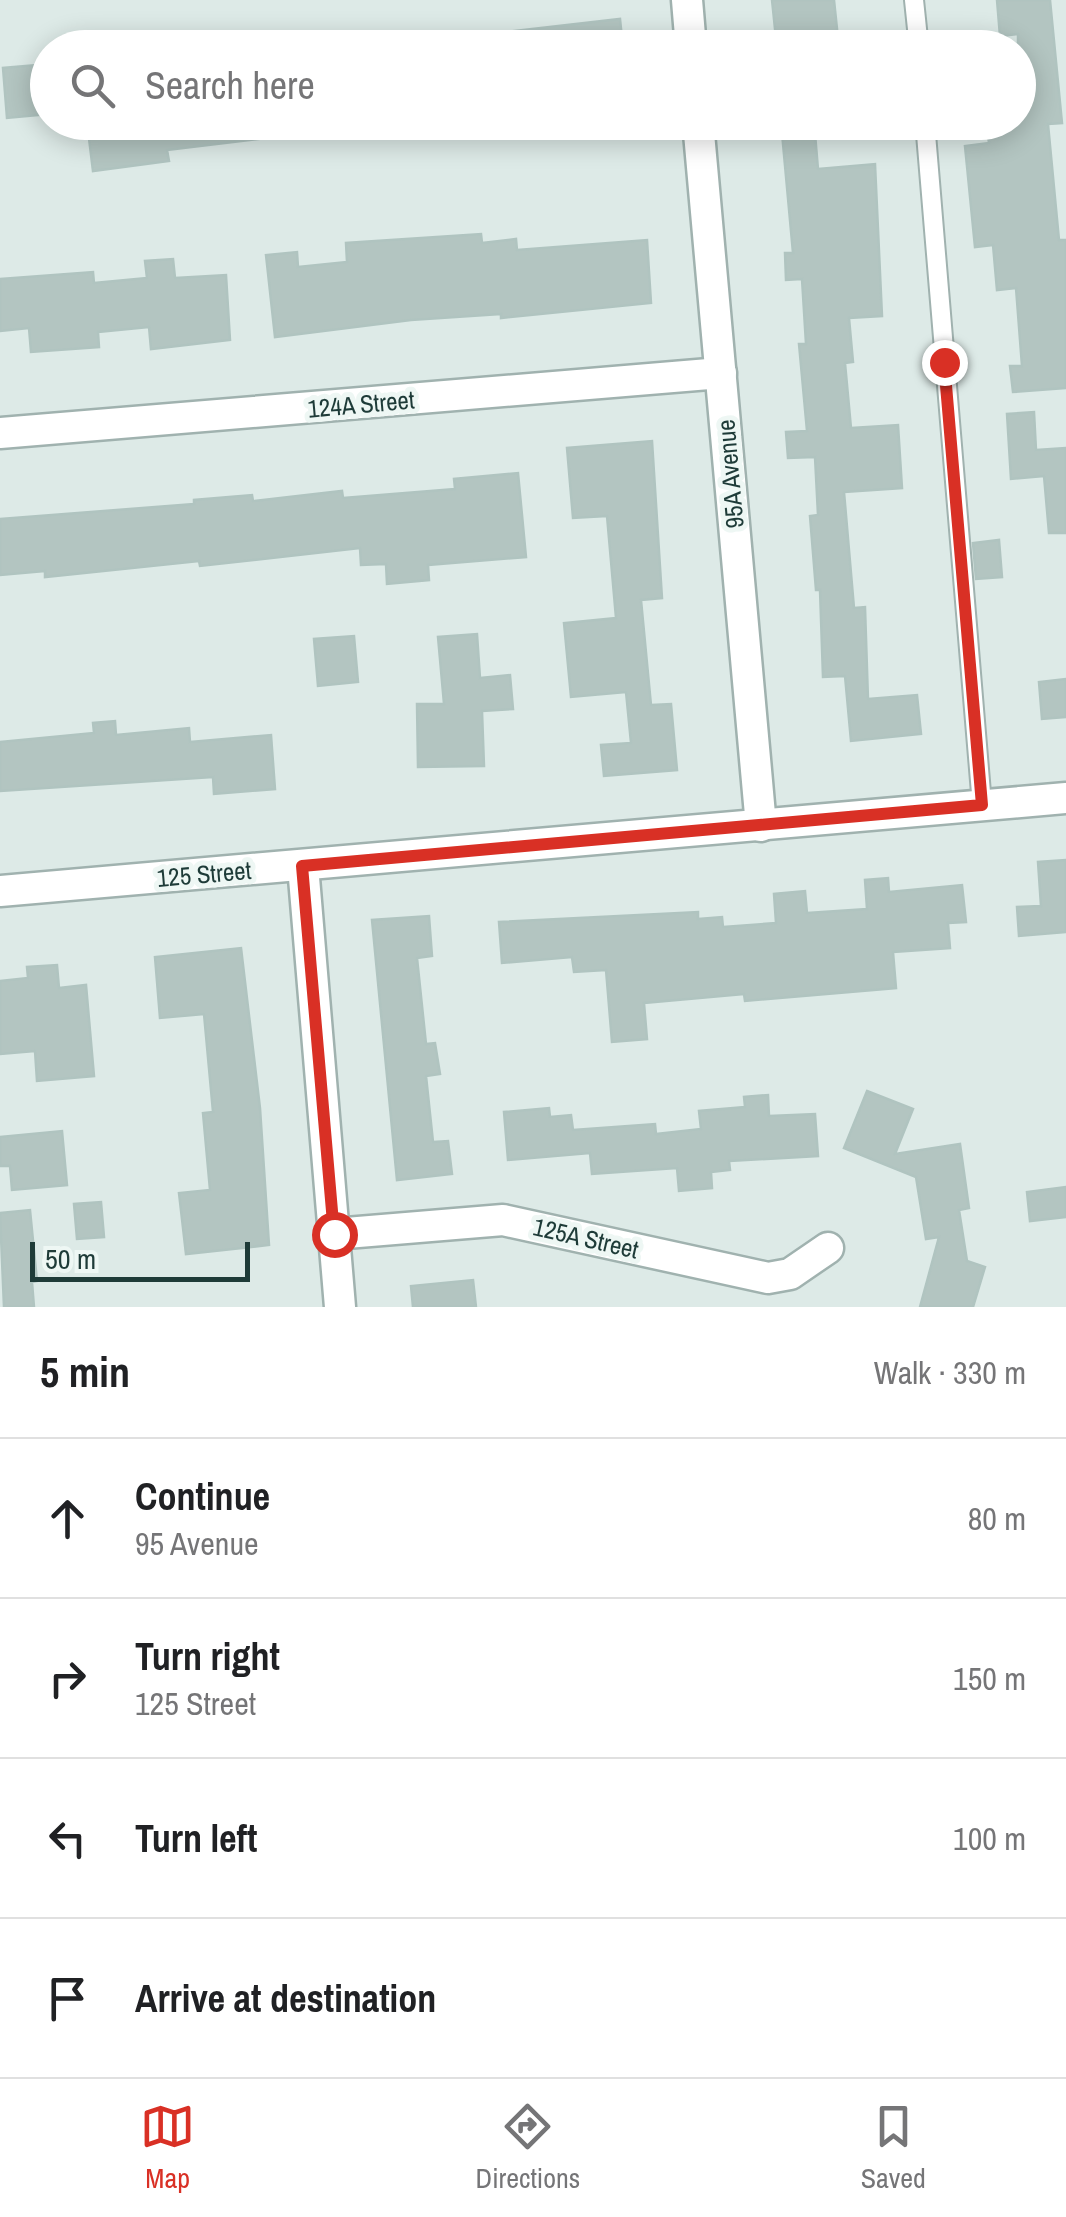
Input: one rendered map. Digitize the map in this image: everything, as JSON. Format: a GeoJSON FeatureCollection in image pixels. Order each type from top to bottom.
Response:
{"type":"FeatureCollection","features":[{"type":"Feature","properties":{"kind":"street"},"geometry":{"type":"LineString","coordinates":[[687,0],[690,30]]}},
{"type":"Feature","properties":{"kind":"street","name":"95A Avenue"},"geometry":{"type":"LineString","coordinates":[[700,140],[761,826]]}},
{"type":"Feature","properties":{"kind":"street","name":"124A Street"},"geometry":{"type":"LineString","coordinates":[[0,433],[721,373]]}},
{"type":"Feature","properties":{"kind":"street","name":"125 Street"},"geometry":{"type":"LineString","coordinates":[[0,891],[1066,798]]}},
{"type":"Feature","properties":{"kind":"street"},"geometry":{"type":"LineString","coordinates":[[302,866],[340,1307]]}},
{"type":"Feature","properties":{"kind":"street","name":"125A Street"},"geometry":{"type":"LineString","coordinates":[[334,1234],[503,1220],[768,1278],[790,1274],[828,1248]]}},
{"type":"Feature","properties":{"kind":"lane"},"geometry":{"type":"LineString","coordinates":[[914,0],[917,30]]}},
{"type":"Feature","properties":{"kind":"lane"},"geometry":{"type":"LineString","coordinates":[[927,140],[982,805]]}},
{"type":"Feature","properties":{"kind":"building"},"geometry":{"type":"Polygon","coordinates":[[[772,0],[834,0],[837,30],[775,30],[772,0]]]}},
{"type":"Feature","properties":{"kind":"building"},"geometry":{"type":"Polygon","coordinates":[[[997,0],[1050,0],[1062,123],[1048,124],[1059,240],[1066,240],[1066,388],[1013,392],[1010,366],[1022,366],[1016,288],[997,290],[993,245],[975,247],[965,146],[989,143],[989,140],[1036,140],[1036,30],[1000,30],[997,0]]]}},
{"type":"Feature","properties":{"kind":"building"},"geometry":{"type":"Polygon","coordinates":[[[620,19],[621,30],[523,30],[620,19]]]}},
{"type":"Feature","properties":{"kind":"building"},"geometry":{"type":"Polygon","coordinates":[[[30,66],[30,116],[7,118],[3,68],[30,66]]]}},
{"type":"Feature","properties":{"kind":"building"},"geometry":{"type":"Polygon","coordinates":[[[89,140],[250,140],[167,150],[169,161],[93,171],[89,140]]]}},
{"type":"Feature","properties":{"kind":"building"},"geometry":{"type":"Polygon","coordinates":[[[783,140],[816,140],[818,169],[875,164],[882,316],[849,318],[853,362],[845,363],[851,428],[898,425],[902,488],[844,492],[854,608],[865,607],[868,699],[917,695],[921,734],[851,741],[845,676],[823,677],[820,590],[816,590],[810,516],[818,515],[815,457],[788,458],[786,432],[807,431],[799,344],[806,344],[802,279],[786,280],[785,253],[793,253],[783,140]]]}},
{"type":"Feature","properties":{"kind":"building"},"geometry":{"type":"Polygon","coordinates":[[[481,234],[482,243],[516,239],[517,250],[647,240],[651,303],[501,318],[501,314],[411,320],[275,337],[266,255],[297,252],[298,267],[347,262],[346,243],[481,234]]]}},
{"type":"Feature","properties":{"kind":"building"},"geometry":{"type":"Polygon","coordinates":[[[173,259],[175,278],[226,275],[230,340],[151,349],[149,327],[98,332],[99,347],[31,352],[29,328],[0,331],[0,279],[93,272],[94,283],[147,278],[145,261],[173,259]]]}},
{"type":"Feature","properties":{"kind":"building"},"geometry":{"type":"Polygon","coordinates":[[[1034,412],[1036,450],[1066,448],[1066,533],[1049,533],[1044,476],[1011,479],[1007,414],[1034,412]]]}},
{"type":"Feature","properties":{"kind":"building"},"geometry":{"type":"Polygon","coordinates":[[[652,441],[662,598],[641,600],[651,705],[671,704],[677,770],[604,776],[601,745],[631,743],[626,692],[571,697],[564,623],[616,618],[607,516],[573,518],[567,448],[652,441]]]}},
{"type":"Feature","properties":{"kind":"building"},"geometry":{"type":"Polygon","coordinates":[[[518,473],[526,557],[428,565],[429,580],[387,584],[386,564],[361,565],[360,548],[200,566],[199,561],[45,577],[45,571],[0,575],[0,519],[194,504],[194,500],[252,495],[253,501],[342,491],[343,498],[455,489],[454,479],[518,473]]]}},
{"type":"Feature","properties":{"kind":"building"},"geometry":{"type":"Polygon","coordinates":[[[999,540],[1002,577],[976,579],[973,543],[999,540]]]}},
{"type":"Feature","properties":{"kind":"building"},"geometry":{"type":"Polygon","coordinates":[[[477,634],[480,678],[510,675],[513,709],[482,711],[484,766],[418,767],[417,704],[444,704],[438,637],[477,634]]]}},
{"type":"Feature","properties":{"kind":"building"},"geometry":{"type":"Polygon","coordinates":[[[354,636],[358,682],[318,686],[314,639],[354,636]]]}},
{"type":"Feature","properties":{"kind":"building"},"geometry":{"type":"Polygon","coordinates":[[[1066,679],[1066,717],[1042,719],[1039,682],[1066,679]]]}},
{"type":"Feature","properties":{"kind":"building"},"geometry":{"type":"Polygon","coordinates":[[[115,721],[116,735],[189,728],[190,742],[271,735],[275,789],[214,794],[213,777],[0,791],[0,742],[94,733],[93,723],[115,721]]]}},
{"type":"Feature","properties":{"kind":"building"},"geometry":{"type":"Polygon","coordinates":[[[1066,860],[1066,932],[1019,936],[1017,907],[1041,906],[1038,862],[1066,860]]]}},
{"type":"Feature","properties":{"kind":"building"},"geometry":{"type":"Polygon","coordinates":[[[888,878],[889,892],[962,885],[966,922],[948,923],[950,948],[893,952],[896,988],[745,1001],[744,994],[644,1003],[647,1039],[612,1042],[606,970],[574,972],[572,957],[502,963],[499,922],[698,912],[698,919],[722,917],[723,927],[776,923],[774,894],[805,891],[807,913],[867,909],[865,880],[888,878]]]}},
{"type":"Feature","properties":{"kind":"building"},"geometry":{"type":"Polygon","coordinates":[[[429,916],[432,956],[417,958],[426,1044],[435,1043],[440,1074],[426,1076],[433,1142],[448,1141],[452,1174],[397,1180],[372,920],[429,916]]]}},
{"type":"Feature","properties":{"kind":"building"},"geometry":{"type":"Polygon","coordinates":[[[241,948],[260,1108],[269,1245],[186,1254],[179,1193],[210,1190],[203,1113],[213,1112],[204,1014],[160,1018],[155,957],[241,948]]]}},
{"type":"Feature","properties":{"kind":"building"},"geometry":{"type":"Polygon","coordinates":[[[57,965],[59,988],[86,985],[94,1076],[37,1081],[35,1051],[0,1054],[0,981],[28,978],[27,967],[57,965]]]}},
{"type":"Feature","properties":{"kind":"building"},"geometry":{"type":"Polygon","coordinates":[[[867,1091],[913,1109],[895,1154],[960,1144],[969,1208],[959,1210],[967,1261],[985,1267],[973,1307],[920,1307],[939,1237],[926,1239],[916,1177],[844,1148],[867,1091]]]}},
{"type":"Feature","properties":{"kind":"building"},"geometry":{"type":"Polygon","coordinates":[[[768,1095],[769,1116],[815,1114],[818,1156],[729,1161],[730,1170],[711,1172],[712,1188],[679,1191],[677,1168],[592,1174],[590,1153],[508,1160],[504,1112],[549,1108],[550,1117],[571,1115],[573,1130],[655,1124],[656,1134],[701,1129],[699,1111],[745,1107],[744,1097],[768,1095]]]}},
{"type":"Feature","properties":{"kind":"building"},"geometry":{"type":"Polygon","coordinates":[[[62,1131],[67,1185],[12,1190],[10,1166],[0,1166],[0,1137],[62,1131]]]}},
{"type":"Feature","properties":{"kind":"building"},"geometry":{"type":"Polygon","coordinates":[[[1066,1187],[1066,1217],[1030,1221],[1027,1192],[1066,1187]]]}},
{"type":"Feature","properties":{"kind":"building"},"geometry":{"type":"Polygon","coordinates":[[[101,1202],[104,1237],[77,1239],[74,1204],[101,1202]]]}},
{"type":"Feature","properties":{"kind":"building"},"geometry":{"type":"Polygon","coordinates":[[[30,1210],[37,1281],[32,1282],[34,1307],[4,1307],[0,1213],[30,1210]]]}},
{"type":"Feature","properties":{"kind":"building"},"geometry":{"type":"Polygon","coordinates":[[[473,1280],[476,1307],[413,1307],[411,1286],[473,1280]]]}},
{"type":"Feature","properties":{"kind":"route"},"geometry":{"type":"LineString","coordinates":[[334,1234],[302,866],[982,805],[944,362]]}}]}
